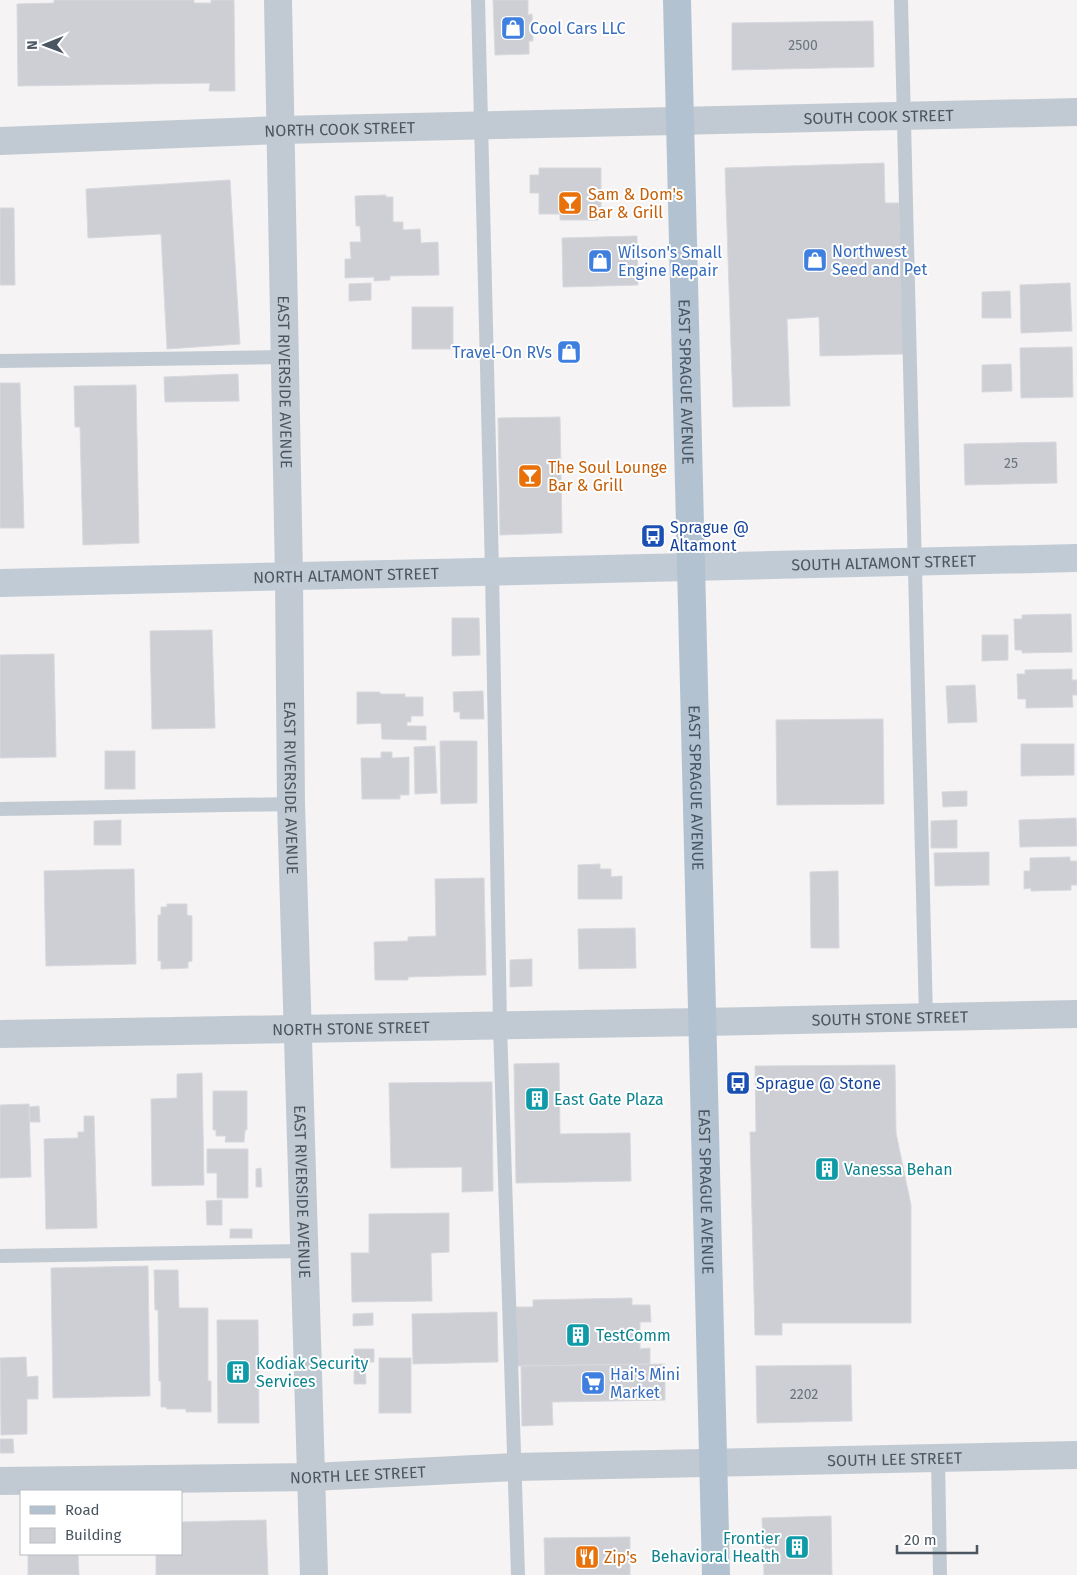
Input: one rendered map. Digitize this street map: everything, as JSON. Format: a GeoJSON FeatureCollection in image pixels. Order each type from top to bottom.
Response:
{"type":"FeatureCollection","features":[{"type":"Feature","properties":{"kind":"main road","name":"EAST SPRAGUE AVENUE"},"geometry":{"type":"LineString","coordinates":[[677,0],[716,1575]]}},
{"type":"Feature","properties":{"kind":"street","name":"EAST RIVERSIDE AVENUE"},"geometry":{"type":"LineString","coordinates":[[278,0],[297,1029],[314,1575]]}},
{"type":"Feature","properties":{"kind":"street","name":"SOUTH COOK STREET"},"geometry":{"type":"LineString","coordinates":[[680,121],[1077,112]]}},
{"type":"Feature","properties":{"kind":"street","name":"NORTH COOK STREET"},"geometry":{"type":"LineString","coordinates":[[0,141],[281,130],[680,121]]}},
{"type":"Feature","properties":{"kind":"street","name":"SOUTH ALTAMONT STREET"},"geometry":{"type":"LineString","coordinates":[[691,566],[1077,558]]}},
{"type":"Feature","properties":{"kind":"street","name":"NORTH ALTAMONT STREET"},"geometry":{"type":"LineString","coordinates":[[0,583],[691,566]]}},
{"type":"Feature","properties":{"kind":"street","name":"SOUTH STONE STREET"},"geometry":{"type":"LineString","coordinates":[[702,1022],[1077,1014]]}},
{"type":"Feature","properties":{"kind":"street","name":"NORTH STONE STREET"},"geometry":{"type":"LineString","coordinates":[[0,1034],[702,1022]]}},
{"type":"Feature","properties":{"kind":"street","name":"SOUTH LEE STREET"},"geometry":{"type":"LineString","coordinates":[[714,1464],[1077,1455]]}},
{"type":"Feature","properties":{"kind":"street","name":"NORTH LEE STREET"},"geometry":{"type":"LineString","coordinates":[[0,1481],[312,1476],[514,1467],[714,1464]]}},
{"type":"Feature","properties":{"kind":"lane"},"geometry":{"type":"LineString","coordinates":[[478,0],[492,571],[500,1026],[518,1575]]}},
{"type":"Feature","properties":{"kind":"lane"},"geometry":{"type":"LineString","coordinates":[[901,0],[926,1017]]}},
{"type":"Feature","properties":{"kind":"lane"},"geometry":{"type":"LineString","coordinates":[[0,361],[285,356]]}},
{"type":"Feature","properties":{"kind":"lane"},"geometry":{"type":"LineString","coordinates":[[0,810],[292,804]]}},
{"type":"Feature","properties":{"kind":"lane"},"geometry":{"type":"LineString","coordinates":[[0,1256],[304,1251]]}},
{"type":"Feature","properties":{"kind":"lane"},"geometry":{"type":"LineString","coordinates":[[938,1458],[940,1575]]}},
{"type":"Feature","properties":{"kind":"building"},"geometry":{"type":"Polygon","coordinates":[[[54,0],[194,0],[194,3],[211,3],[211,0],[234,0],[235,91],[209,91],[210,83],[18,86],[17,4],[54,3],[54,0]]]}},
{"type":"Feature","properties":{"kind":"building","name":"Cool Cars LLC"},"geometry":{"type":"Polygon","coordinates":[[[493,0],[528,0],[528,15],[532,14],[533,41],[529,41],[529,54],[495,55],[493,0]]]}},
{"type":"Feature","properties":{"kind":"building"},"geometry":{"type":"Polygon","coordinates":[[[873,21],[874,67],[732,70],[732,23],[873,21]]]}},
{"type":"Feature","properties":{"kind":"building","name":"Northwest Seed and Pet"},"geometry":{"type":"Polygon","coordinates":[[[884,163],[885,203],[899,203],[904,354],[820,356],[819,317],[787,319],[790,406],[733,407],[725,168],[884,163]]]}},
{"type":"Feature","properties":{"kind":"building","name":"Sam & Dom's Bar & Grill"},"geometry":{"type":"Polygon","coordinates":[[[539,168],[601,168],[601,214],[598,214],[598,220],[560,220],[560,214],[539,214],[539,193],[530,193],[530,175],[539,175],[539,168]]]}},
{"type":"Feature","properties":{"kind":"building"},"geometry":{"type":"Polygon","coordinates":[[[230,180],[240,344],[167,349],[161,234],[88,238],[86,189],[230,180]]]}},
{"type":"Feature","properties":{"kind":"building"},"geometry":{"type":"Polygon","coordinates":[[[386,195],[386,197],[393,197],[393,222],[403,222],[403,230],[420,229],[421,243],[438,242],[439,275],[390,276],[390,280],[374,281],[374,277],[345,278],[345,259],[351,259],[350,242],[361,242],[360,226],[356,226],[355,196],[386,195]]]}},
{"type":"Feature","properties":{"kind":"building"},"geometry":{"type":"Polygon","coordinates":[[[0,208],[14,208],[15,285],[0,285],[0,208]]]}},
{"type":"Feature","properties":{"kind":"building","name":"Wilson's Small Engine Repair"},"geometry":{"type":"Polygon","coordinates":[[[637,236],[638,285],[563,287],[562,238],[637,236]]]}},
{"type":"Feature","properties":{"kind":"building"},"geometry":{"type":"Polygon","coordinates":[[[371,283],[371,300],[349,301],[349,284],[371,283]]]}},
{"type":"Feature","properties":{"kind":"building"},"geometry":{"type":"Polygon","coordinates":[[[1070,283],[1072,331],[1021,333],[1020,285],[1070,283]]]}},
{"type":"Feature","properties":{"kind":"building"},"geometry":{"type":"Polygon","coordinates":[[[1010,291],[1011,318],[982,318],[982,292],[1010,291]]]}},
{"type":"Feature","properties":{"kind":"building"},"geometry":{"type":"Polygon","coordinates":[[[412,307],[453,307],[453,349],[412,349],[412,307]]]}},
{"type":"Feature","properties":{"kind":"building"},"geometry":{"type":"Polygon","coordinates":[[[1072,347],[1073,397],[1021,398],[1020,348],[1072,347]]]}},
{"type":"Feature","properties":{"kind":"building"},"geometry":{"type":"Polygon","coordinates":[[[1011,364],[1012,391],[982,392],[982,365],[1011,364]]]}},
{"type":"Feature","properties":{"kind":"building"},"geometry":{"type":"Polygon","coordinates":[[[238,374],[239,401],[165,402],[164,377],[238,374]]]}},
{"type":"Feature","properties":{"kind":"building"},"geometry":{"type":"Polygon","coordinates":[[[0,383],[20,383],[24,528],[0,528],[0,383]]]}},
{"type":"Feature","properties":{"kind":"building"},"geometry":{"type":"Polygon","coordinates":[[[136,385],[139,543],[83,545],[80,427],[75,427],[74,386],[136,385]]]}},
{"type":"Feature","properties":{"kind":"building","name":"The Soul Lounge Bar & Grill"},"geometry":{"type":"Polygon","coordinates":[[[560,417],[562,533],[500,535],[498,418],[560,417]]]}},
{"type":"Feature","properties":{"kind":"building"},"geometry":{"type":"Polygon","coordinates":[[[1056,442],[1057,483],[965,485],[964,444],[1056,442]]]}},
{"type":"Feature","properties":{"kind":"building"},"geometry":{"type":"Polygon","coordinates":[[[1071,614],[1072,652],[1022,653],[1022,650],[1015,650],[1014,619],[1022,619],[1022,615],[1071,614]]]}},
{"type":"Feature","properties":{"kind":"building"},"geometry":{"type":"Polygon","coordinates":[[[452,618],[479,618],[480,655],[452,656],[452,618]]]}},
{"type":"Feature","properties":{"kind":"building"},"geometry":{"type":"Polygon","coordinates":[[[212,630],[215,728],[152,729],[150,631],[212,630]]]}},
{"type":"Feature","properties":{"kind":"building"},"geometry":{"type":"Polygon","coordinates":[[[982,635],[1008,635],[1008,660],[982,661],[982,635]]]}},
{"type":"Feature","properties":{"kind":"building"},"geometry":{"type":"Polygon","coordinates":[[[54,654],[56,757],[0,758],[0,655],[54,654]]]}},
{"type":"Feature","properties":{"kind":"building"},"geometry":{"type":"Polygon","coordinates":[[[1072,669],[1072,680],[1077,680],[1077,695],[1072,695],[1073,707],[1026,708],[1026,699],[1018,699],[1017,674],[1025,674],[1025,670],[1072,669]]]}},
{"type":"Feature","properties":{"kind":"building"},"geometry":{"type":"Polygon","coordinates":[[[975,685],[977,722],[948,723],[946,686],[975,685]]]}},
{"type":"Feature","properties":{"kind":"building"},"geometry":{"type":"Polygon","coordinates":[[[483,691],[484,719],[460,719],[460,712],[454,712],[453,692],[483,691]]]}},
{"type":"Feature","properties":{"kind":"building"},"geometry":{"type":"Polygon","coordinates":[[[357,692],[380,692],[380,694],[405,694],[405,697],[423,697],[423,716],[411,716],[411,722],[407,722],[407,726],[426,726],[426,740],[382,739],[381,723],[357,724],[357,692]]]}},
{"type":"Feature","properties":{"kind":"building"},"geometry":{"type":"Polygon","coordinates":[[[883,719],[884,804],[777,805],[776,720],[883,719]]]}},
{"type":"Feature","properties":{"kind":"building"},"geometry":{"type":"Polygon","coordinates":[[[440,741],[477,741],[477,803],[441,804],[440,741]]]}},
{"type":"Feature","properties":{"kind":"building"},"geometry":{"type":"Polygon","coordinates":[[[1021,744],[1074,744],[1074,775],[1021,776],[1021,744]]]}},
{"type":"Feature","properties":{"kind":"building"},"geometry":{"type":"Polygon","coordinates":[[[435,746],[437,793],[415,794],[414,747],[435,746]]]}},
{"type":"Feature","properties":{"kind":"building"},"geometry":{"type":"Polygon","coordinates":[[[105,751],[135,751],[135,789],[105,789],[105,751]]]}},
{"type":"Feature","properties":{"kind":"building"},"geometry":{"type":"Polygon","coordinates":[[[381,752],[392,752],[392,758],[409,757],[409,795],[400,795],[400,799],[362,799],[361,758],[381,758],[381,752]]]}},
{"type":"Feature","properties":{"kind":"building"},"geometry":{"type":"Polygon","coordinates":[[[967,791],[967,806],[943,807],[942,792],[967,791]]]}},
{"type":"Feature","properties":{"kind":"building"},"geometry":{"type":"Polygon","coordinates":[[[1076,818],[1077,846],[1020,847],[1019,820],[1076,818]]]}},
{"type":"Feature","properties":{"kind":"building"},"geometry":{"type":"Polygon","coordinates":[[[121,820],[121,845],[94,845],[94,821],[121,820]]]}},
{"type":"Feature","properties":{"kind":"building"},"geometry":{"type":"Polygon","coordinates":[[[957,820],[957,848],[931,848],[931,821],[957,820]]]}},
{"type":"Feature","properties":{"kind":"building"},"geometry":{"type":"Polygon","coordinates":[[[989,852],[989,885],[935,886],[934,853],[989,852]]]}},
{"type":"Feature","properties":{"kind":"building"},"geometry":{"type":"Polygon","coordinates":[[[1070,857],[1070,861],[1077,861],[1077,885],[1071,885],[1071,890],[1031,891],[1031,888],[1024,889],[1024,871],[1030,871],[1030,858],[1070,857]]]}},
{"type":"Feature","properties":{"kind":"building"},"geometry":{"type":"Polygon","coordinates":[[[600,864],[600,869],[611,869],[611,877],[622,876],[622,899],[578,899],[578,865],[600,864]]]}},
{"type":"Feature","properties":{"kind":"building"},"geometry":{"type":"Polygon","coordinates":[[[134,869],[136,964],[46,966],[44,871],[134,869]]]}},
{"type":"Feature","properties":{"kind":"building"},"geometry":{"type":"Polygon","coordinates":[[[838,871],[839,948],[811,948],[810,872],[838,871]]]}},
{"type":"Feature","properties":{"kind":"building"},"geometry":{"type":"Polygon","coordinates":[[[484,878],[486,975],[408,977],[408,980],[375,980],[374,942],[408,941],[408,937],[436,936],[435,879],[484,878]]]}},
{"type":"Feature","properties":{"kind":"building"},"geometry":{"type":"Polygon","coordinates":[[[167,904],[187,904],[187,915],[192,916],[192,961],[188,962],[188,968],[161,969],[161,961],[158,961],[158,915],[161,915],[161,907],[167,907],[167,904]]]}},
{"type":"Feature","properties":{"kind":"building"},"geometry":{"type":"Polygon","coordinates":[[[635,928],[636,968],[579,969],[578,929],[635,928]]]}},
{"type":"Feature","properties":{"kind":"building"},"geometry":{"type":"Polygon","coordinates":[[[532,959],[532,986],[510,987],[510,960],[532,959]]]}},
{"type":"Feature","properties":{"kind":"building","name":"East Gate Plaza"},"geometry":{"type":"Polygon","coordinates":[[[559,1063],[560,1134],[630,1133],[631,1181],[516,1183],[514,1064],[559,1063]]]}},
{"type":"Feature","properties":{"kind":"building","name":"Vanessa Behan"},"geometry":{"type":"Polygon","coordinates":[[[895,1065],[896,1133],[911,1205],[911,1323],[782,1323],[782,1335],[755,1335],[750,1132],[756,1132],[755,1066],[895,1065]]]}},
{"type":"Feature","properties":{"kind":"building"},"geometry":{"type":"Polygon","coordinates":[[[202,1073],[204,1185],[152,1186],[151,1099],[177,1098],[177,1074],[202,1073]]]}},
{"type":"Feature","properties":{"kind":"building"},"geometry":{"type":"Polygon","coordinates":[[[492,1082],[493,1191],[462,1192],[462,1167],[391,1168],[389,1083],[492,1082]]]}},
{"type":"Feature","properties":{"kind":"building"},"geometry":{"type":"Polygon","coordinates":[[[213,1091],[247,1091],[247,1130],[245,1130],[244,1142],[225,1142],[226,1136],[216,1136],[216,1130],[213,1130],[213,1091]]]}},
{"type":"Feature","properties":{"kind":"building"},"geometry":{"type":"Polygon","coordinates":[[[29,1104],[31,1177],[0,1178],[0,1105],[29,1104]]]}},
{"type":"Feature","properties":{"kind":"building"},"geometry":{"type":"Polygon","coordinates":[[[39,1106],[40,1122],[30,1122],[29,1107],[39,1106]]]}},
{"type":"Feature","properties":{"kind":"building"},"geometry":{"type":"Polygon","coordinates":[[[84,1116],[94,1116],[97,1228],[46,1229],[44,1139],[78,1138],[78,1132],[84,1132],[84,1116]]]}},
{"type":"Feature","properties":{"kind":"building"},"geometry":{"type":"Polygon","coordinates":[[[207,1149],[248,1149],[248,1198],[217,1198],[217,1173],[207,1173],[207,1149]]]}},
{"type":"Feature","properties":{"kind":"building"},"geometry":{"type":"Polygon","coordinates":[[[261,1168],[262,1187],[256,1187],[256,1169],[261,1168]]]}},
{"type":"Feature","properties":{"kind":"building"},"geometry":{"type":"Polygon","coordinates":[[[222,1200],[222,1225],[207,1225],[206,1201],[222,1200]]]}},
{"type":"Feature","properties":{"kind":"building"},"geometry":{"type":"Polygon","coordinates":[[[449,1213],[449,1252],[431,1253],[432,1301],[352,1302],[351,1253],[369,1253],[369,1214],[449,1213]]]}},
{"type":"Feature","properties":{"kind":"building"},"geometry":{"type":"Polygon","coordinates":[[[230,1229],[252,1229],[252,1238],[230,1238],[230,1229]]]}},
{"type":"Feature","properties":{"kind":"building"},"geometry":{"type":"Polygon","coordinates":[[[148,1266],[150,1396],[53,1398],[51,1268],[148,1266]]]}},
{"type":"Feature","properties":{"kind":"building"},"geometry":{"type":"Polygon","coordinates":[[[154,1270],[178,1270],[179,1308],[208,1308],[208,1381],[211,1381],[211,1412],[186,1412],[186,1409],[167,1409],[166,1407],[161,1407],[158,1310],[155,1310],[154,1270]]]}},
{"type":"Feature","properties":{"kind":"building","name":"TestComm"},"geometry":{"type":"Polygon","coordinates":[[[632,1298],[632,1305],[650,1305],[651,1322],[640,1322],[640,1349],[650,1348],[650,1364],[517,1366],[516,1307],[533,1307],[533,1300],[632,1298]]]}},
{"type":"Feature","properties":{"kind":"building"},"geometry":{"type":"Polygon","coordinates":[[[497,1312],[498,1362],[413,1364],[412,1314],[497,1312]]]}},
{"type":"Feature","properties":{"kind":"building"},"geometry":{"type":"Polygon","coordinates":[[[373,1313],[373,1325],[353,1326],[353,1314],[373,1313]]]}},
{"type":"Feature","properties":{"kind":"building","name":"Kodiak Security Services"},"geometry":{"type":"Polygon","coordinates":[[[217,1320],[258,1320],[259,1423],[218,1423],[217,1320]]]}},
{"type":"Feature","properties":{"kind":"building"},"geometry":{"type":"Polygon","coordinates":[[[354,1349],[374,1349],[374,1362],[365,1362],[366,1384],[354,1384],[354,1349]]]}},
{"type":"Feature","properties":{"kind":"building"},"geometry":{"type":"Polygon","coordinates":[[[26,1357],[27,1377],[38,1376],[38,1399],[27,1399],[27,1434],[1,1435],[0,1358],[26,1357]]]}},
{"type":"Feature","properties":{"kind":"building"},"geometry":{"type":"Polygon","coordinates":[[[379,1358],[411,1358],[411,1413],[379,1413],[379,1358]]]}},
{"type":"Feature","properties":{"kind":"building","name":"Hai's Mini Market"},"geometry":{"type":"Polygon","coordinates":[[[665,1364],[665,1400],[552,1402],[553,1425],[522,1426],[521,1366],[665,1364]]]}},
{"type":"Feature","properties":{"kind":"building"},"geometry":{"type":"Polygon","coordinates":[[[851,1365],[852,1421],[757,1423],[756,1366],[851,1365]]]}},
{"type":"Feature","properties":{"kind":"building"},"geometry":{"type":"Polygon","coordinates":[[[0,1439],[13,1439],[14,1453],[0,1453],[0,1439]]]}},
{"type":"Feature","properties":{"kind":"building","name":"Frontier Behavioral Health"},"geometry":{"type":"Polygon","coordinates":[[[831,1516],[832,1575],[764,1575],[762,1518],[831,1516]]]}},
{"type":"Feature","properties":{"kind":"building"},"geometry":{"type":"Polygon","coordinates":[[[266,1520],[268,1575],[156,1575],[156,1555],[182,1555],[182,1522],[266,1520]]]}},
{"type":"Feature","properties":{"kind":"building","name":"Zip's"},"geometry":{"type":"Polygon","coordinates":[[[630,1537],[630,1575],[545,1575],[544,1538],[630,1537]]]}},
{"type":"Feature","properties":{"kind":"building"},"geometry":{"type":"Polygon","coordinates":[[[28,1555],[78,1555],[79,1575],[28,1575],[28,1555]]]}},
{"type":"Feature","properties":{"kind":"place","name":"Cool Cars LLC"},"geometry":{"type":"Point","coordinates":[513,28]}},
{"type":"Feature","properties":{"kind":"place","name":"Sam & Dom's Bar & Grill"},"geometry":{"type":"Point","coordinates":[570,203]}},
{"type":"Feature","properties":{"kind":"place","name":"Northwest Seed and Pet"},"geometry":{"type":"Point","coordinates":[815,260]}},
{"type":"Feature","properties":{"kind":"place","name":"Wilson's Small Engine Repair"},"geometry":{"type":"Point","coordinates":[600,261]}},
{"type":"Feature","properties":{"kind":"place","name":"Travel-On RVs"},"geometry":{"type":"Point","coordinates":[569,352]}},
{"type":"Feature","properties":{"kind":"place","name":"The Soul Lounge Bar & Grill"},"geometry":{"type":"Point","coordinates":[530,476]}},
{"type":"Feature","properties":{"kind":"place","name":"Sprague @ Altamont"},"geometry":{"type":"Point","coordinates":[653,536]}},
{"type":"Feature","properties":{"kind":"place","name":"Sprague @ Stone"},"geometry":{"type":"Point","coordinates":[738,1083]}},
{"type":"Feature","properties":{"kind":"place","name":"East Gate Plaza"},"geometry":{"type":"Point","coordinates":[537,1099]}},
{"type":"Feature","properties":{"kind":"place","name":"Vanessa Behan"},"geometry":{"type":"Point","coordinates":[827,1169]}},
{"type":"Feature","properties":{"kind":"place","name":"TestComm"},"geometry":{"type":"Point","coordinates":[578,1335]}},
{"type":"Feature","properties":{"kind":"place","name":"Kodiak Security Services"},"geometry":{"type":"Point","coordinates":[238,1372]}},
{"type":"Feature","properties":{"kind":"place","name":"Hai's Mini Market"},"geometry":{"type":"Point","coordinates":[593,1383]}},
{"type":"Feature","properties":{"kind":"place","name":"Frontier Behavioral Health"},"geometry":{"type":"Point","coordinates":[797,1547]}},
{"type":"Feature","properties":{"kind":"place","name":"Zip's"},"geometry":{"type":"Point","coordinates":[587,1557]}}]}
